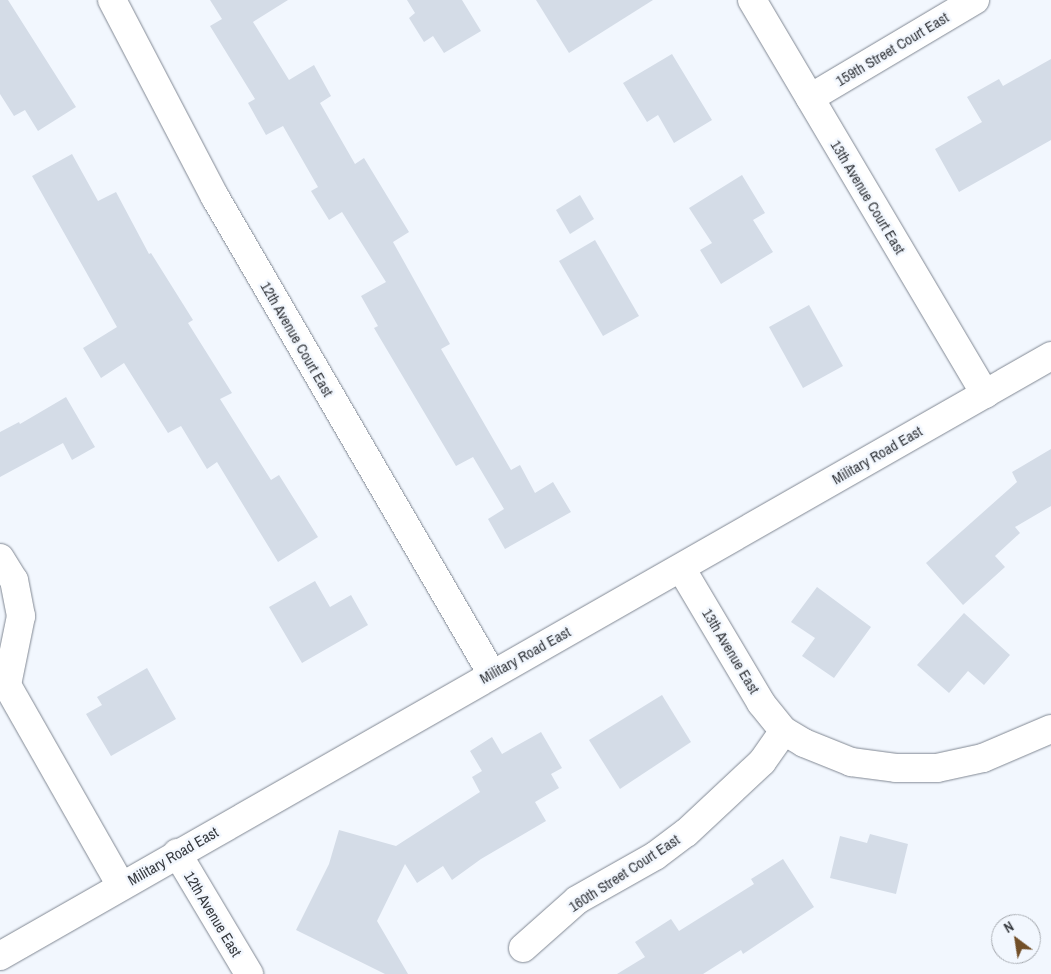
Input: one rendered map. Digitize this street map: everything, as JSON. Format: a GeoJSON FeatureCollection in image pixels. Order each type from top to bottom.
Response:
{"type":"FeatureCollection","features":[{"type":"Feature","properties":{"kind":"street","name":"12th Avenue Court East"},"geometry":{"type":"LineString","coordinates":[[112,0],[215,197],[492,674]]}},
{"type":"Feature","properties":{"kind":"street","name":"13th Avenue Court East"},"geometry":{"type":"LineString","coordinates":[[752,0],[984,394]]}},
{"type":"Feature","properties":{"kind":"street","name":"159th Street Court East"},"geometry":{"type":"LineString","coordinates":[[810,98],[975,0]]}},
{"type":"Feature","properties":{"kind":"street","name":"Military Road East"},"geometry":{"type":"LineString","coordinates":[[0,956],[177,853],[1051,356]]}},
{"type":"Feature","properties":{"kind":"street"},"geometry":{"type":"LineString","coordinates":[[0,558],[14,580],[21,616],[3,684],[121,886]]}},
{"type":"Feature","properties":{"kind":"street","name":"13th Avenue East"},"geometry":{"type":"LineString","coordinates":[[681,568],[761,702],[784,731]]}},
{"type":"Feature","properties":{"kind":"street"},"geometry":{"type":"LineString","coordinates":[[784,731],[804,743],[851,762],[896,768],[937,768],[983,758],[1051,729]]}},
{"type":"Feature","properties":{"kind":"street","name":"160th Street Court East"},"geometry":{"type":"LineString","coordinates":[[523,948],[577,900],[655,856],[686,833],[762,762],[784,731]]}},
{"type":"Feature","properties":{"kind":"street","name":"12th Avenue East"},"geometry":{"type":"LineString","coordinates":[[177,853],[248,974]]}},
{"type":"Feature","properties":{"kind":"building"},"geometry":{"type":"Polygon","coordinates":[[[0,0],[8,0],[76,107],[38,131],[25,110],[14,116],[0,94],[0,0]]]}},
{"type":"Feature","properties":{"kind":"building"},"geometry":{"type":"Polygon","coordinates":[[[210,0],[288,0],[253,22],[289,80],[314,65],[331,96],[320,103],[355,164],[364,158],[409,232],[393,242],[450,344],[441,349],[511,470],[520,465],[535,493],[553,482],[571,512],[505,549],[488,519],[504,509],[473,457],[456,466],[374,328],[378,326],[361,296],[386,282],[342,212],[329,220],[311,191],[318,187],[283,126],[266,135],[248,103],[255,99],[210,26],[222,19],[210,0]]]}},
{"type":"Feature","properties":{"kind":"building"},"geometry":{"type":"Polygon","coordinates":[[[407,0],[462,0],[481,31],[444,53],[433,36],[424,42],[409,18],[415,13],[407,0]]]}},
{"type":"Feature","properties":{"kind":"building"},"geometry":{"type":"Polygon","coordinates":[[[536,0],[653,0],[569,53],[536,0]]]}},
{"type":"Feature","properties":{"kind":"building"},"geometry":{"type":"Polygon","coordinates":[[[672,54],[712,120],[674,143],[658,115],[647,122],[623,83],[672,54]]]}},
{"type":"Feature","properties":{"kind":"building"},"geometry":{"type":"Polygon","coordinates":[[[1051,59],[1051,140],[959,192],[935,149],[982,122],[967,97],[999,79],[1003,86],[1051,59]]]}},
{"type":"Feature","properties":{"kind":"building"},"geometry":{"type":"Polygon","coordinates":[[[72,154],[98,201],[116,192],[149,254],[151,253],[193,320],[188,323],[232,393],[220,399],[271,480],[279,475],[318,537],[278,562],[217,462],[207,469],[181,426],[168,433],[124,363],[101,378],[83,348],[117,327],[32,176],[72,154]]]}},
{"type":"Feature","properties":{"kind":"building"},"geometry":{"type":"Polygon","coordinates":[[[742,175],[765,213],[753,220],[773,252],[721,284],[700,250],[712,243],[689,208],[742,175]]]}},
{"type":"Feature","properties":{"kind":"building"},"geometry":{"type":"Polygon","coordinates":[[[580,195],[594,219],[570,234],[556,210],[580,195]]]}},
{"type":"Feature","properties":{"kind":"building"},"geometry":{"type":"Polygon","coordinates":[[[595,240],[639,316],[603,336],[559,261],[595,240]]]}},
{"type":"Feature","properties":{"kind":"building"},"geometry":{"type":"Polygon","coordinates":[[[809,305],[843,366],[803,388],[769,327],[809,305]]]}},
{"type":"Feature","properties":{"kind":"building"},"geometry":{"type":"Polygon","coordinates":[[[66,397],[95,447],[72,460],[63,443],[0,477],[0,432],[19,422],[20,424],[66,397]]]}},
{"type":"Feature","properties":{"kind":"building"},"geometry":{"type":"Polygon","coordinates":[[[1051,449],[1051,506],[1015,527],[1020,533],[995,556],[1005,567],[963,605],[926,563],[1017,482],[1012,472],[1051,449]]]}},
{"type":"Feature","properties":{"kind":"building"},"geometry":{"type":"Polygon","coordinates":[[[315,581],[330,607],[351,595],[368,625],[302,663],[269,607],[315,581]]]}},
{"type":"Feature","properties":{"kind":"building"},"geometry":{"type":"Polygon","coordinates":[[[817,587],[871,627],[834,678],[802,656],[815,638],[791,622],[817,587]]]}},
{"type":"Feature","properties":{"kind":"building"},"geometry":{"type":"Polygon","coordinates":[[[964,613],[1010,655],[984,685],[968,671],[949,693],[917,665],[964,613]]]}},
{"type":"Feature","properties":{"kind":"building"},"geometry":{"type":"Polygon","coordinates":[[[147,668],[176,719],[111,756],[86,714],[102,705],[97,697],[147,668]]]}},
{"type":"Feature","properties":{"kind":"building"},"geometry":{"type":"Polygon","coordinates":[[[662,695],[691,742],[620,789],[589,740],[662,695]]]}},
{"type":"Feature","properties":{"kind":"building"},"geometry":{"type":"Polygon","coordinates":[[[541,732],[562,768],[551,774],[559,788],[535,802],[546,821],[481,859],[452,880],[443,866],[417,883],[405,864],[377,921],[408,974],[385,974],[296,930],[329,864],[339,830],[396,846],[480,792],[472,777],[482,771],[470,751],[492,737],[502,754],[541,732]]]}},
{"type":"Feature","properties":{"kind":"building"},"geometry":{"type":"Polygon","coordinates":[[[870,834],[908,844],[896,894],[830,878],[840,836],[867,843],[870,834]]]}},
{"type":"Feature","properties":{"kind":"building"},"geometry":{"type":"Polygon","coordinates":[[[783,859],[814,907],[743,954],[741,950],[703,974],[617,974],[645,957],[635,942],[671,919],[679,931],[754,884],[751,879],[783,859]]]}}]}
